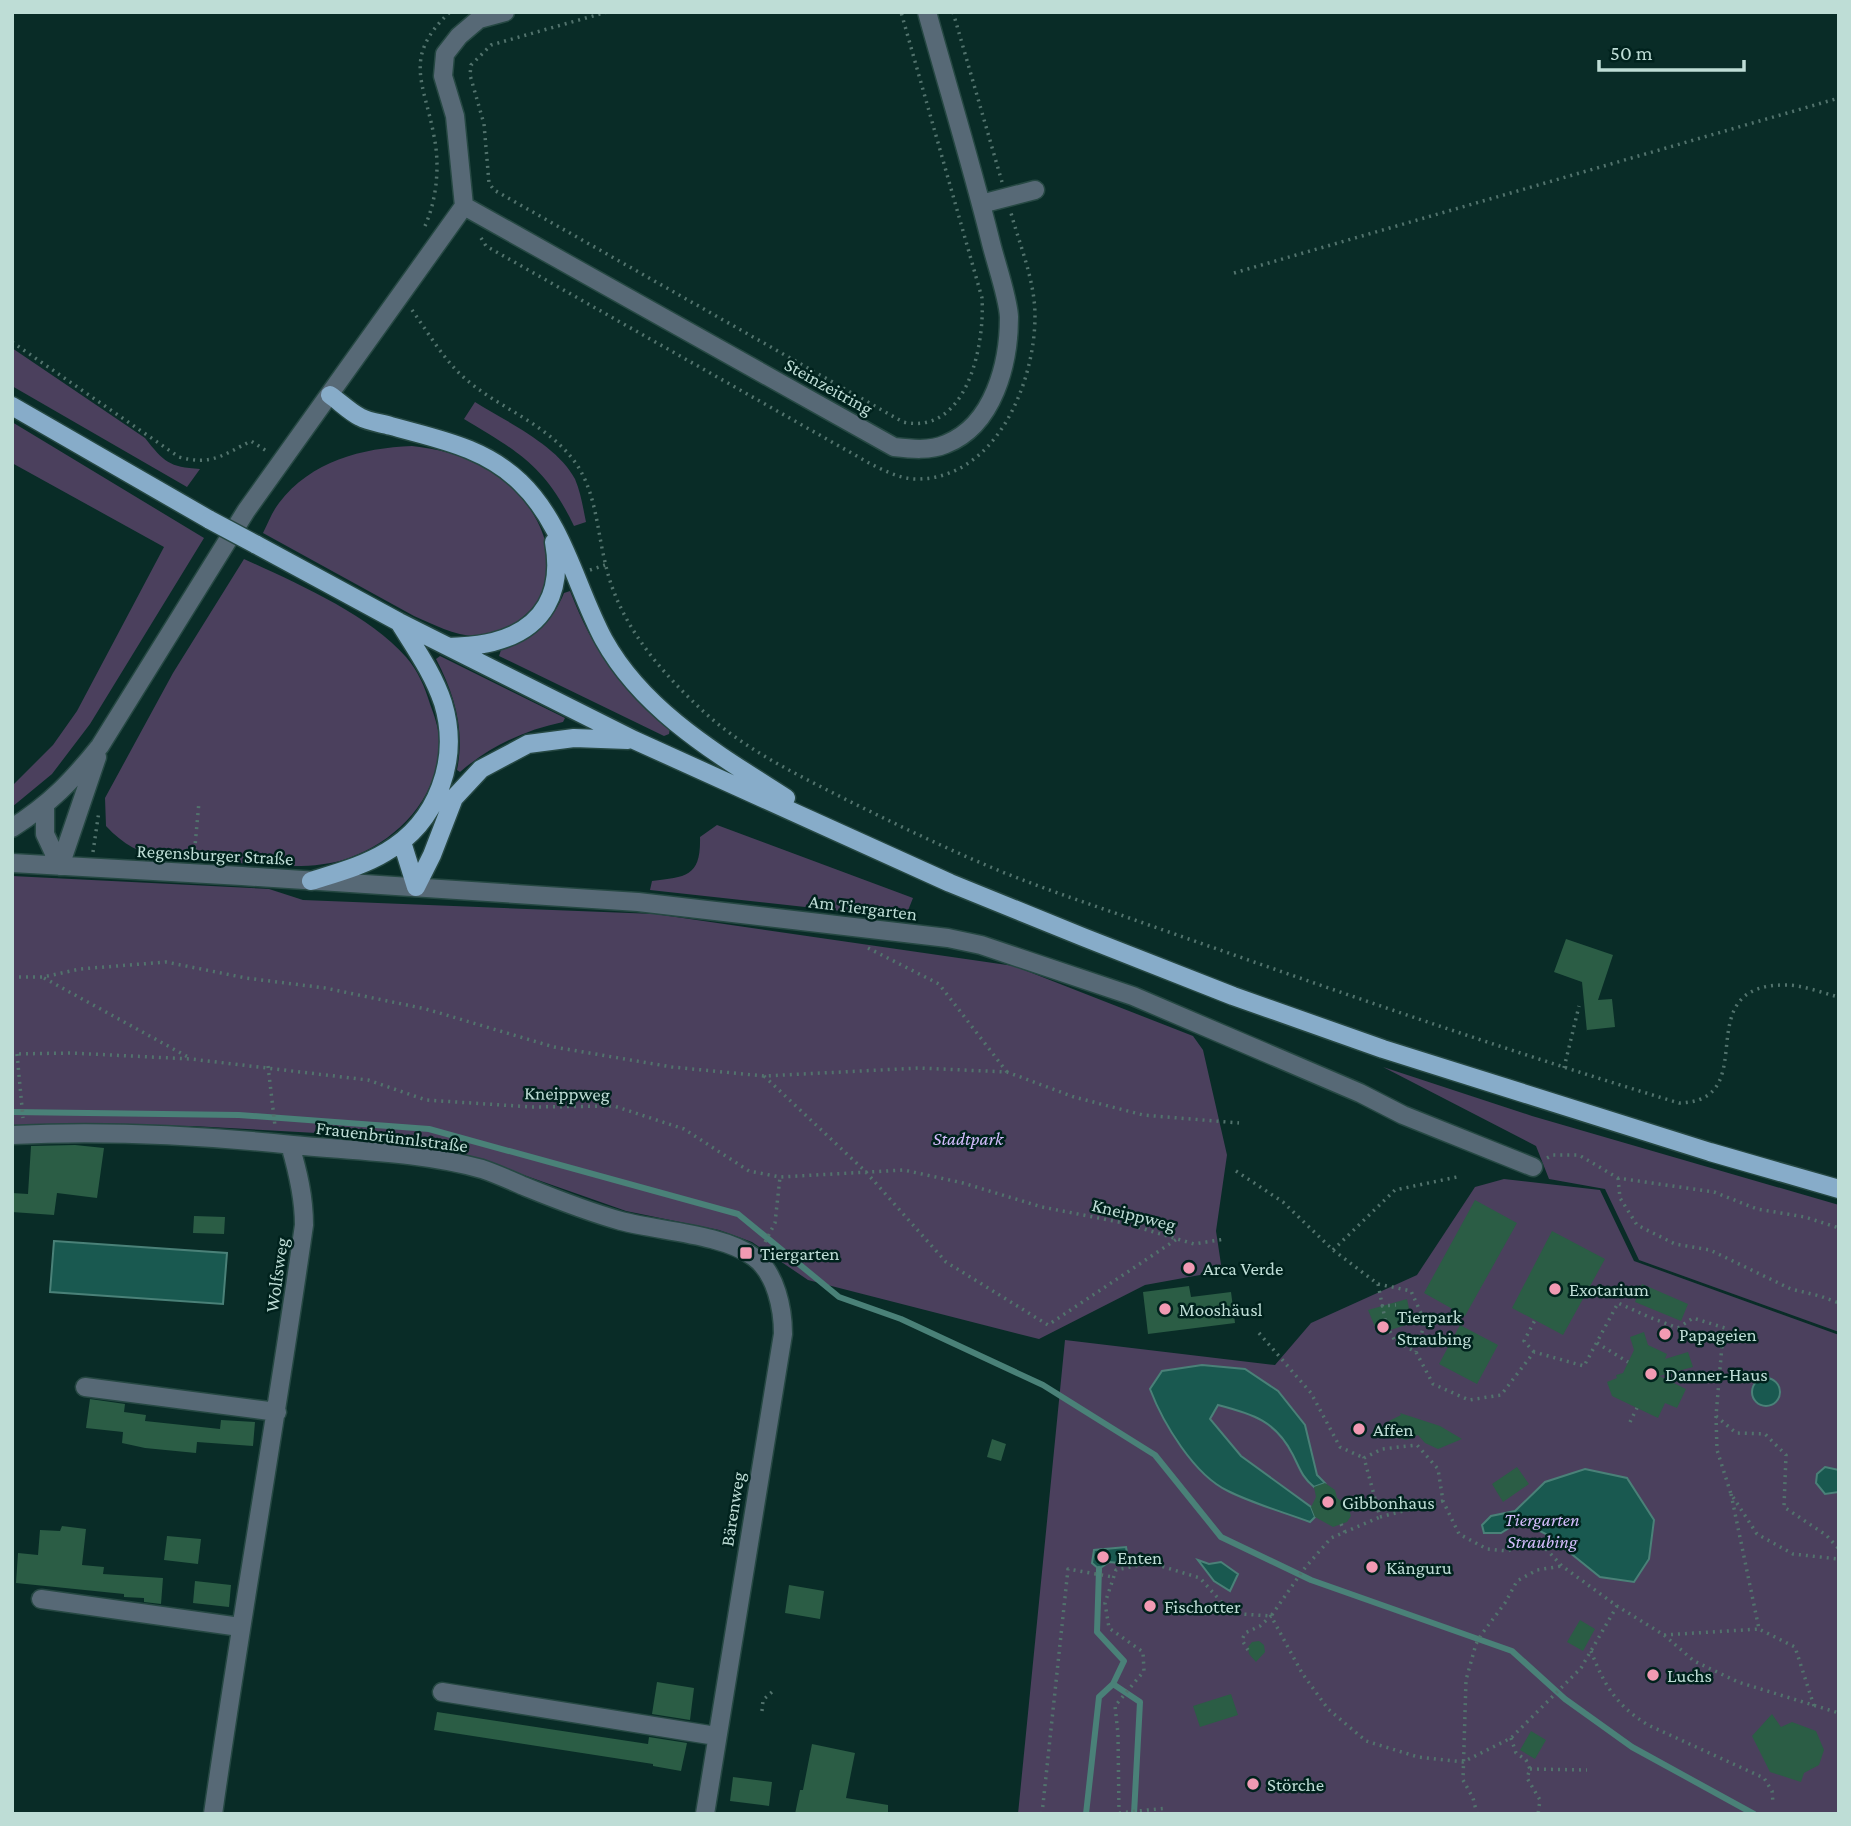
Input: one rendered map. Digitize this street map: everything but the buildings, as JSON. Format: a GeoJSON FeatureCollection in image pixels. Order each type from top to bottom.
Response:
{"type":"FeatureCollection","features":[{"type":"Feature","properties":{"kind":"main road"},"geometry":{"type":"LineString","coordinates":[[330,395],[360,417],[483,454],[521,482],[533,495],[551,524],[605,641],[621,667],[699,742],[833,829]]}},
{"type":"Feature","properties":{"kind":"main road"},"geometry":{"type":"LineString","coordinates":[[12,406],[210,520],[399,622],[634,740],[950,883],[1245,1000],[1383,1049],[1579,1112],[1839,1189]]}},
{"type":"Feature","properties":{"kind":"main road"},"geometry":{"type":"LineString","coordinates":[[449,647],[490,643],[513,636],[540,616],[550,600],[558,573],[551,524]]}},
{"type":"Feature","properties":{"kind":"main road"},"geometry":{"type":"LineString","coordinates":[[310,881],[355,866],[402,842],[428,811],[446,776],[450,753],[443,703],[430,672],[399,622]]}},
{"type":"Feature","properties":{"kind":"main road"},"geometry":{"type":"LineString","coordinates":[[416,887],[432,855],[454,798],[481,769],[528,744],[554,739],[634,740]]}},
{"type":"Feature","properties":{"kind":"main road"},"geometry":{"type":"LineString","coordinates":[[402,842],[416,887]]}},
{"type":"Feature","properties":{"kind":"street"},"geometry":{"type":"LineString","coordinates":[[12,828],[46,805],[73,781],[100,746],[246,511],[464,206],[456,116],[443,76],[445,54],[459,36],[479,19],[505,12]]}},
{"type":"Feature","properties":{"kind":"street","name":"Steinzeitring"},"geometry":{"type":"LineString","coordinates":[[464,206],[894,447],[918,450],[946,444],[969,431],[988,408],[1000,377],[1009,313],[927,12]]}},
{"type":"Feature","properties":{"kind":"street"},"geometry":{"type":"LineString","coordinates":[[981,204],[1035,190]]}},
{"type":"Feature","properties":{"kind":"street"},"geometry":{"type":"LineString","coordinates":[[60,866],[100,746]]}},
{"type":"Feature","properties":{"kind":"street"},"geometry":{"type":"LineString","coordinates":[[46,805],[45,834],[60,866]]}},
{"type":"Feature","properties":{"kind":"street","name":"Regensburger Straße"},"geometry":{"type":"LineString","coordinates":[[12,863],[416,887]]}},
{"type":"Feature","properties":{"kind":"street","name":"Am Tiergarten"},"geometry":{"type":"LineString","coordinates":[[416,887],[638,902],[948,938],[981,945],[1133,996],[1360,1093],[1403,1115],[1533,1167]]}},
{"type":"Feature","properties":{"kind":"street","name":"Frauenbrünnlstraße"},"geometry":{"type":"LineString","coordinates":[[18,1130],[203,1136],[434,1159],[484,1170],[571,1205],[621,1221],[724,1242],[756,1258],[776,1291]]}},
{"type":"Feature","properties":{"kind":"street","name":"Wolfsweg"},"geometry":{"type":"LineString","coordinates":[[213,1814],[304,1225],[300,1179],[290,1144]]}},
{"type":"Feature","properties":{"kind":"street","name":"Bärenweg"},"geometry":{"type":"LineString","coordinates":[[705,1814],[783,1334],[783,1311],[776,1291]]}},
{"type":"Feature","properties":{"kind":"street"},"geometry":{"type":"LineString","coordinates":[[85,1387],[277,1412]]}},
{"type":"Feature","properties":{"kind":"street"},"geometry":{"type":"LineString","coordinates":[[41,1599],[240,1627]]}},
{"type":"Feature","properties":{"kind":"street"},"geometry":{"type":"LineString","coordinates":[[443,1692],[716,1735]]}},
{"type":"Feature","properties":{"kind":"path"},"geometry":{"type":"LineString","coordinates":[[421,234],[429,216],[438,166],[434,136],[421,85],[420,62],[429,34],[450,12]]}},
{"type":"Feature","properties":{"kind":"path"},"geometry":{"type":"LineString","coordinates":[[607,12],[491,45],[471,65],[470,75],[484,124],[489,183],[494,190],[903,422],[916,425],[931,423],[944,417],[954,406],[977,358],[984,322],[982,298],[901,12]]}},
{"type":"Feature","properties":{"kind":"path"},"geometry":{"type":"LineString","coordinates":[[480,235],[486,246],[857,457],[891,474],[914,479],[945,474],[966,464],[988,448],[1004,425],[1027,375],[1035,316],[1033,289],[953,12]]}},
{"type":"Feature","properties":{"kind":"path"},"geometry":{"type":"LineString","coordinates":[[1234,273],[1839,98]]}},
{"type":"Feature","properties":{"kind":"path"},"geometry":{"type":"LineString","coordinates":[[413,311],[459,373],[506,409],[549,435],[576,463],[592,499],[605,565],[619,603],[651,657],[676,684],[734,737],[767,758],[917,835],[1004,873],[1348,996],[1679,1103],[1705,1098],[1724,1072],[1730,1020],[1738,1002],[1749,990],[1768,985],[1790,984],[1839,997]]}},
{"type":"Feature","properties":{"kind":"path"},"geometry":{"type":"LineString","coordinates":[[12,342],[179,457],[198,462],[215,459],[251,441],[283,461]]}},
{"type":"Feature","properties":{"kind":"path"},"geometry":{"type":"LineString","coordinates":[[192,873],[199,802]]}},
{"type":"Feature","properties":{"kind":"path"},"geometry":{"type":"LineString","coordinates":[[91,868],[100,806]]}},
{"type":"Feature","properties":{"kind":"path"},"geometry":{"type":"LineString","coordinates":[[867,948],[939,984],[1007,1072]]}},
{"type":"Feature","properties":{"kind":"path"},"geometry":{"type":"LineString","coordinates":[[12,977],[43,977],[80,969],[166,962],[246,978],[325,988],[426,1009],[554,1047],[672,1067],[764,1076],[919,1068],[1007,1072],[1074,1097],[1143,1115],[1239,1123]]}},
{"type":"Feature","properties":{"kind":"path"},"geometry":{"type":"LineString","coordinates":[[43,977],[191,1059]]}},
{"type":"Feature","properties":{"kind":"path"},"geometry":{"type":"LineString","coordinates":[[1564,1068],[1579,1006]]}},
{"type":"Feature","properties":{"kind":"path","name":"Kneippweg"},"geometry":{"type":"LineString","coordinates":[[15,1054],[71,1053],[268,1066],[368,1080],[426,1100],[532,1107],[614,1106],[684,1129],[749,1171],[780,1177],[904,1170],[963,1183],[1042,1207],[1124,1223],[1194,1244],[1225,1239]]}},
{"type":"Feature","properties":{"kind":"path"},"geometry":{"type":"LineString","coordinates":[[15,1054],[21,1100],[18,1130]]}},
{"type":"Feature","properties":{"kind":"path"},"geometry":{"type":"LineString","coordinates":[[268,1066],[276,1130]]}},
{"type":"Feature","properties":{"kind":"path"},"geometry":{"type":"LineString","coordinates":[[764,1076],[865,1171],[946,1262],[1048,1325],[1177,1239]]}},
{"type":"Feature","properties":{"kind":"path"},"geometry":{"type":"LineString","coordinates":[[1533,1167],[1553,1155],[1579,1155],[1618,1178],[1714,1192],[1757,1209],[1805,1217],[1839,1228]]}},
{"type":"Feature","properties":{"kind":"path"},"geometry":{"type":"LineString","coordinates":[[1236,1171],[1283,1202],[1333,1250],[1378,1284],[1411,1291],[1425,1322],[1416,1352]]}},
{"type":"Feature","properties":{"kind":"path"},"geometry":{"type":"LineString","coordinates":[[760,1250],[775,1223],[780,1177]]}},
{"type":"Feature","properties":{"kind":"path"},"geometry":{"type":"LineString","coordinates":[[1333,1250],[1395,1190],[1457,1177]]}},
{"type":"Feature","properties":{"kind":"path"},"geometry":{"type":"LineString","coordinates":[[1618,1178],[1620,1198],[1637,1225],[1675,1244],[1710,1250],[1791,1289],[1839,1303]]}},
{"type":"Feature","properties":{"kind":"path"},"geometry":{"type":"LineString","coordinates":[[1378,1284],[1386,1324],[1395,1341],[1416,1352],[1433,1384],[1469,1400],[1501,1395],[1534,1352]]}},
{"type":"Feature","properties":{"kind":"path"},"geometry":{"type":"LineString","coordinates":[[1535,1320],[1524,1341],[1534,1352],[1584,1366],[1618,1303],[1722,1345]]}},
{"type":"Feature","properties":{"kind":"path"},"geometry":{"type":"LineString","coordinates":[[1381,1306],[1396,1304]]}},
{"type":"Feature","properties":{"kind":"path"},"geometry":{"type":"LineString","coordinates":[[1678,1328],[1693,1318],[1725,1328],[1716,1416],[1717,1450],[1731,1494],[1759,1629]]}},
{"type":"Feature","properties":{"kind":"path"},"geometry":{"type":"LineString","coordinates":[[1259,1333],[1311,1393],[1340,1447],[1364,1458]]}},
{"type":"Feature","properties":{"kind":"path"},"geometry":{"type":"LineString","coordinates":[[1597,1343],[1628,1362]]}},
{"type":"Feature","properties":{"kind":"path"},"geometry":{"type":"LineString","coordinates":[[1630,1423],[1637,1408]]}},
{"type":"Feature","properties":{"kind":"path"},"geometry":{"type":"LineString","coordinates":[[1716,1416],[1736,1433],[1765,1434],[1786,1455],[1784,1507],[1826,1535],[1839,1549]]}},
{"type":"Feature","properties":{"kind":"path"},"geometry":{"type":"LineString","coordinates":[[1364,1458],[1382,1448],[1417,1445],[1438,1469],[1443,1501],[1459,1534],[1487,1549],[1508,1551],[1526,1540],[1546,1550],[1562,1566],[1664,1636],[1694,1661],[1738,1682],[1839,1713]]}},
{"type":"Feature","properties":{"kind":"path"},"geometry":{"type":"LineString","coordinates":[[1364,1458],[1380,1517]]}},
{"type":"Feature","properties":{"kind":"path"},"geometry":{"type":"LineString","coordinates":[[1731,1494],[1757,1534],[1793,1554],[1839,1559]]}},
{"type":"Feature","properties":{"kind":"path"},"geometry":{"type":"LineString","coordinates":[[1248,1650],[1242,1640],[1245,1633],[1260,1626],[1271,1616],[1304,1569],[1331,1538],[1380,1517],[1443,1501]]}},
{"type":"Feature","properties":{"kind":"path"},"geometry":{"type":"LineString","coordinates":[[1341,1524],[1345,1532]]}},
{"type":"Feature","properties":{"kind":"path"},"geometry":{"type":"LineString","coordinates":[[1167,1808],[1119,1814],[1115,1706],[1144,1671],[1143,1652],[1109,1628],[1105,1603],[1116,1570],[1151,1563],[1200,1578],[1224,1605],[1242,1614],[1271,1616]]}},
{"type":"Feature","properties":{"kind":"path"},"geometry":{"type":"LineString","coordinates":[[1477,1814],[1473,1798],[1463,1780],[1466,1680],[1476,1644],[1517,1581],[1537,1570],[1562,1566]]}},
{"type":"Feature","properties":{"kind":"path"},"geometry":{"type":"LineString","coordinates":[[1042,1814],[1068,1569],[1113,1577]]}},
{"type":"Feature","properties":{"kind":"path"},"geometry":{"type":"LineString","coordinates":[[1271,1616],[1302,1672],[1328,1709],[1366,1741],[1418,1757],[1463,1762],[1511,1738],[1581,1668],[1617,1606]]}},
{"type":"Feature","properties":{"kind":"path"},"geometry":{"type":"LineString","coordinates":[[1664,1636],[1759,1629],[1795,1647],[1814,1706]]}},
{"type":"Feature","properties":{"kind":"path"},"geometry":{"type":"LineString","coordinates":[[1591,1651],[1611,1695],[1632,1715],[1648,1725],[1764,1778],[1772,1791],[1773,1803]]}},
{"type":"Feature","properties":{"kind":"path"},"geometry":{"type":"LineString","coordinates":[[762,1711],[763,1700],[773,1691]]}},
{"type":"Feature","properties":{"kind":"path"},"geometry":{"type":"LineString","coordinates":[[1511,1738],[1516,1753],[1526,1760],[1530,1769],[1527,1778],[1540,1800],[1538,1814]]}},
{"type":"Feature","properties":{"kind":"path"},"geometry":{"type":"LineString","coordinates":[[1530,1769],[1587,1770]]}},
{"type":"Feature","properties":{"kind":"green space"},"geometry":{"type":"Polygon","coordinates":[[[12,348],[145,438],[168,462],[181,467],[200,469],[187,487],[12,386],[12,348]]]}},
{"type":"Feature","properties":{"kind":"green space"},"geometry":{"type":"Polygon","coordinates":[[[475,402],[530,435],[556,455],[575,479],[586,522],[574,526],[552,489],[529,462],[464,419],[475,402]]]}},
{"type":"Feature","properties":{"kind":"green space"},"geometry":{"type":"Polygon","coordinates":[[[12,422],[204,538],[90,724],[52,774],[12,807],[12,786],[53,745],[77,711],[164,547],[12,463],[12,422]]]}},
{"type":"Feature","properties":{"kind":"green space"},"geometry":{"type":"Polygon","coordinates":[[[412,446],[467,458],[484,466],[519,494],[533,513],[543,534],[548,556],[548,578],[540,598],[524,616],[508,628],[490,635],[476,636],[444,629],[414,616],[263,533],[277,506],[292,489],[322,467],[356,454],[412,446]]]}},
{"type":"Feature","properties":{"kind":"green space"},"geometry":{"type":"Polygon","coordinates":[[[244,559],[330,601],[372,627],[410,662],[421,679],[428,698],[439,740],[438,760],[425,797],[414,813],[384,840],[349,858],[303,866],[174,859],[132,847],[106,826],[105,798],[173,673],[244,559]]]}},
{"type":"Feature","properties":{"kind":"green space"},"geometry":{"type":"Polygon","coordinates":[[[570,591],[589,633],[610,667],[636,697],[670,728],[669,734],[664,736],[499,656],[501,650],[540,629],[554,612],[564,593],[570,591]]]}},
{"type":"Feature","properties":{"kind":"green space"},"geometry":{"type":"Polygon","coordinates":[[[440,656],[565,718],[563,722],[508,740],[483,754],[460,772],[457,770],[460,741],[457,713],[436,659],[440,656]]]}},
{"type":"Feature","properties":{"kind":"green space"},"geometry":{"type":"Polygon","coordinates":[[[717,825],[913,898],[905,918],[650,890],[652,881],[683,876],[690,872],[698,860],[700,837],[717,825]]]}},
{"type":"Feature","properties":{"kind":"green space","name":"Stadtpark"},"geometry":{"type":"Polygon","coordinates":[[[12,876],[269,889],[303,900],[655,914],[1014,966],[1193,1036],[1203,1050],[1227,1155],[1216,1231],[1222,1271],[1145,1285],[1039,1339],[808,1280],[752,1242],[719,1230],[626,1211],[458,1152],[334,1134],[193,1126],[63,1125],[12,1128],[12,876]]]}},
{"type":"Feature","properties":{"kind":"green space"},"geometry":{"type":"Polygon","coordinates":[[[1383,1067],[1532,1116],[1839,1205],[1839,1332],[1639,1260],[1605,1189],[1549,1179],[1536,1146],[1383,1067]]]}},
{"type":"Feature","properties":{"kind":"green space","name":"Tiergarten Straubing"},"geometry":{"type":"Polygon","coordinates":[[[1504,1179],[1600,1190],[1634,1261],[1839,1335],[1839,1814],[1018,1814],[1065,1340],[1275,1365],[1311,1323],[1417,1275],[1475,1187],[1504,1179]]]}},
{"type":"Feature","properties":{"kind":"shaded area"},"geometry":{"type":"Polygon","coordinates":[[[54,1241],[227,1253],[223,1304],[50,1292],[54,1241]]]}},
{"type":"Feature","properties":{"kind":"shaded area"},"geometry":{"type":"Polygon","coordinates":[[[1202,1365],[1245,1369],[1278,1391],[1305,1425],[1317,1475],[1325,1483],[1314,1487],[1304,1476],[1279,1434],[1262,1421],[1218,1405],[1210,1419],[1241,1456],[1311,1507],[1315,1517],[1310,1522],[1228,1491],[1203,1473],[1181,1447],[1150,1389],[1162,1371],[1202,1365]]]}},
{"type":"Feature","properties":{"kind":"shaded area"},"geometry":{"type":"Polygon","coordinates":[[[1766,1378],[1776,1382],[1780,1392],[1776,1402],[1766,1406],[1756,1402],[1752,1392],[1756,1382],[1766,1378]]]}},
{"type":"Feature","properties":{"kind":"shaded area"},"geometry":{"type":"Polygon","coordinates":[[[1825,1467],[1839,1470],[1839,1492],[1825,1494],[1816,1483],[1817,1474],[1825,1467]]]}},
{"type":"Feature","properties":{"kind":"shaded area"},"geometry":{"type":"Polygon","coordinates":[[[1585,1469],[1627,1478],[1654,1520],[1649,1559],[1634,1582],[1600,1577],[1548,1535],[1520,1521],[1501,1533],[1484,1533],[1482,1525],[1491,1516],[1515,1511],[1545,1482],[1585,1469]]]}},
{"type":"Feature","properties":{"kind":"shaded area"},"geometry":{"type":"Polygon","coordinates":[[[1126,1547],[1129,1564],[1109,1562],[1099,1569],[1092,1563],[1094,1550],[1126,1547]]]}},
{"type":"Feature","properties":{"kind":"shaded area"},"geometry":{"type":"Polygon","coordinates":[[[1198,1560],[1209,1564],[1221,1562],[1238,1574],[1230,1591],[1214,1581],[1198,1560]]]}},
{"type":"Feature","properties":{"kind":"waterway"},"geometry":{"type":"LineString","coordinates":[[12,1112],[239,1115],[429,1129],[738,1214],[839,1297],[901,1319],[1043,1385],[1155,1455],[1221,1537],[1311,1580],[1512,1651],[1565,1699],[1632,1747],[1754,1814]]}},
{"type":"Feature","properties":{"kind":"waterway"},"geometry":{"type":"LineString","coordinates":[[1086,1814],[1099,1697],[1113,1684],[1124,1661],[1097,1632],[1099,1569]]}},
{"type":"Feature","properties":{"kind":"waterway"},"geometry":{"type":"LineString","coordinates":[[1113,1684],[1140,1702],[1134,1814]]}},
{"type":"Feature","properties":{"kind":"place","name":"Tiergarten"},"geometry":{"type":"Point","coordinates":[746,1253]}},
{"type":"Feature","properties":{"kind":"place","name":"Arca Verde"},"geometry":{"type":"Point","coordinates":[1189,1268]}},
{"type":"Feature","properties":{"kind":"place","name":"Exotarium"},"geometry":{"type":"Point","coordinates":[1555,1289]}},
{"type":"Feature","properties":{"kind":"place","name":"Mooshäusl"},"geometry":{"type":"Point","coordinates":[1165,1309]}},
{"type":"Feature","properties":{"kind":"place","name":"Tierpark Straubing"},"geometry":{"type":"Point","coordinates":[1383,1327]}},
{"type":"Feature","properties":{"kind":"place","name":"Papageien"},"geometry":{"type":"Point","coordinates":[1665,1334]}},
{"type":"Feature","properties":{"kind":"place","name":"Danner-Haus"},"geometry":{"type":"Point","coordinates":[1651,1374]}},
{"type":"Feature","properties":{"kind":"place","name":"Affen"},"geometry":{"type":"Point","coordinates":[1359,1429]}},
{"type":"Feature","properties":{"kind":"place","name":"Gibbonhaus"},"geometry":{"type":"Point","coordinates":[1328,1502]}},
{"type":"Feature","properties":{"kind":"place","name":"Enten"},"geometry":{"type":"Point","coordinates":[1103,1557]}},
{"type":"Feature","properties":{"kind":"place","name":"Känguru"},"geometry":{"type":"Point","coordinates":[1372,1567]}},
{"type":"Feature","properties":{"kind":"place","name":"Fischotter"},"geometry":{"type":"Point","coordinates":[1150,1606]}},
{"type":"Feature","properties":{"kind":"place","name":"Luchs"},"geometry":{"type":"Point","coordinates":[1653,1675]}},
{"type":"Feature","properties":{"kind":"place","name":"Störche"},"geometry":{"type":"Point","coordinates":[1253,1784]}}]}
